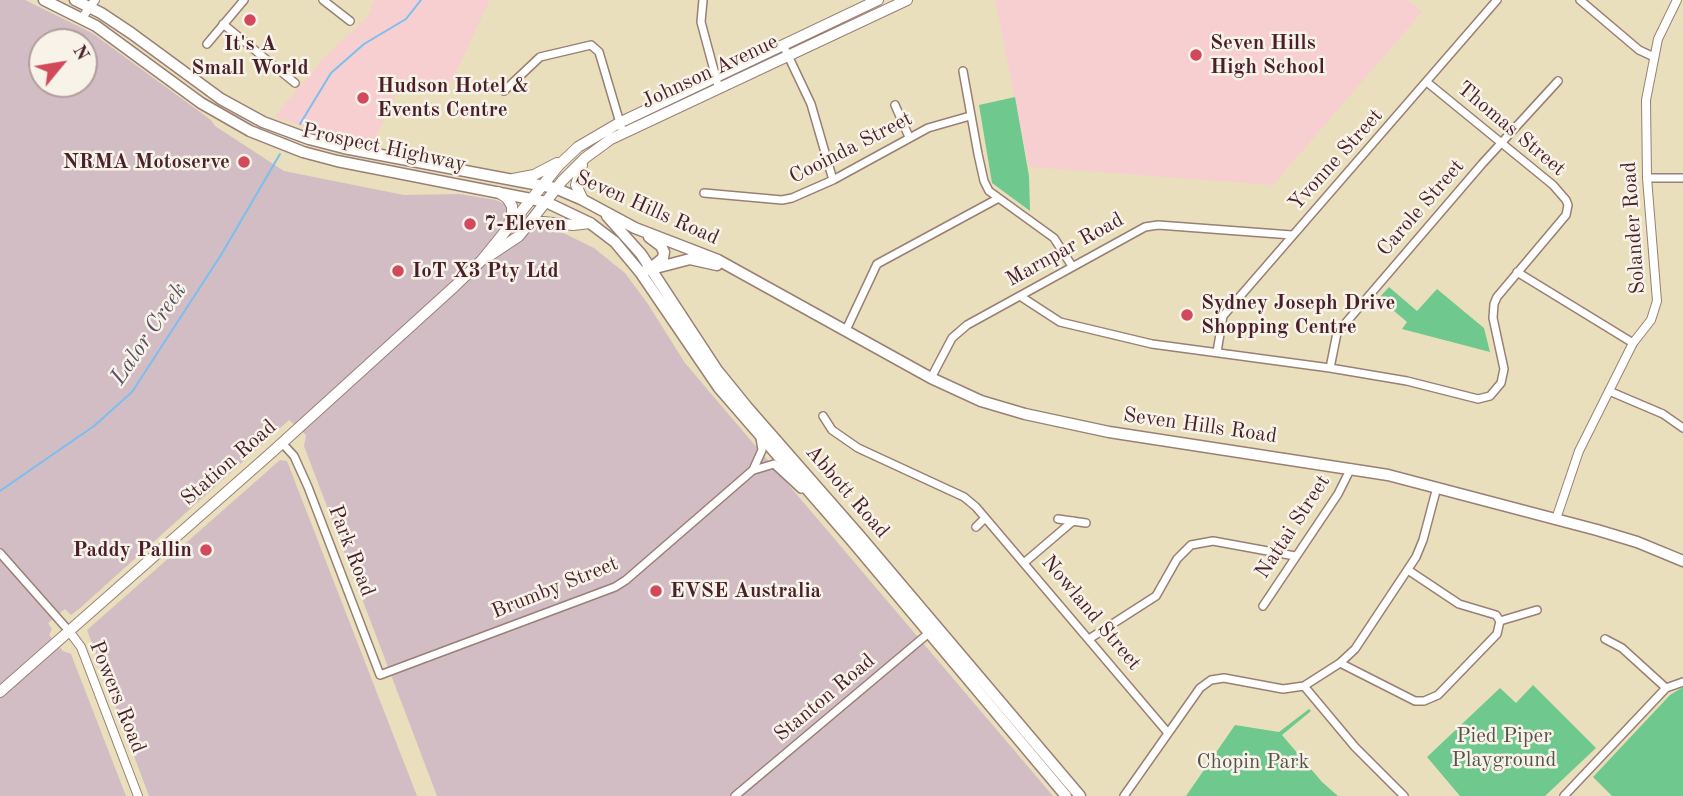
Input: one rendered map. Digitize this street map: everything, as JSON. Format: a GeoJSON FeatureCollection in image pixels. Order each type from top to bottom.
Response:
{"type":"FeatureCollection","features":[{"type":"Feature","properties":{"kind":"main road","name":"Prospect Highway"},"geometry":{"type":"LineString","coordinates":[[44,0],[118,40],[201,103],[250,131],[303,152],[337,161],[546,202]]}},
{"type":"Feature","properties":{"kind":"main road","name":"Prospect Highway"},"geometry":{"type":"LineString","coordinates":[[75,0],[92,4],[221,99],[282,130],[344,148],[550,186]]}},
{"type":"Feature","properties":{"kind":"main road","name":"Johnson Avenue"},"geometry":{"type":"LineString","coordinates":[[533,198],[621,128],[716,78],[878,0]]}},
{"type":"Feature","properties":{"kind":"main road","name":"Johnson Avenue"},"geometry":{"type":"LineString","coordinates":[[546,202],[550,186],[569,155],[596,135],[621,128],[719,89],[907,0]]}},
{"type":"Feature","properties":{"kind":"main road"},"geometry":{"type":"LineString","coordinates":[[510,179],[542,172],[569,155]]}},
{"type":"Feature","properties":{"kind":"main road"},"geometry":{"type":"LineString","coordinates":[[583,200],[576,185],[585,158]]}},
{"type":"Feature","properties":{"kind":"main road","name":"Seven Hills Road"},"geometry":{"type":"LineString","coordinates":[[550,186],[635,228],[718,260],[958,392],[997,407],[1109,432],[1351,468],[1437,487],[1637,542],[1683,561]]}},
{"type":"Feature","properties":{"kind":"main road"},"geometry":{"type":"LineString","coordinates":[[496,191],[507,198],[512,206],[512,216],[505,233]]}},
{"type":"Feature","properties":{"kind":"main road","name":"Station Road"},"geometry":{"type":"LineString","coordinates":[[0,692],[282,443],[482,260],[533,198]]}},
{"type":"Feature","properties":{"kind":"main road","name":"Seven Hills Road"},"geometry":{"type":"LineString","coordinates":[[546,202],[590,223]]}},
{"type":"Feature","properties":{"kind":"main road","name":"Station Road"},"geometry":{"type":"LineString","coordinates":[[482,260],[500,250],[530,223],[546,202]]}},
{"type":"Feature","properties":{"kind":"main road","name":"Abbott Road"},"geometry":{"type":"LineString","coordinates":[[596,207],[630,240],[702,367],[1080,796]]}},
{"type":"Feature","properties":{"kind":"main road"},"geometry":{"type":"LineString","coordinates":[[530,223],[590,223]]}},
{"type":"Feature","properties":{"kind":"main road","name":"Abbott Road"},"geometry":{"type":"LineString","coordinates":[[590,223],[645,270],[724,379],[933,629],[1066,796]]}},
{"type":"Feature","properties":{"kind":"main road"},"geometry":{"type":"LineString","coordinates":[[635,228],[664,249],[663,258],[645,270]]}},
{"type":"Feature","properties":{"kind":"main road","name":"Seven Hills Road"},"geometry":{"type":"LineString","coordinates":[[645,270],[690,259],[733,269]]}},
{"type":"Feature","properties":{"kind":"street"},"geometry":{"type":"LineString","coordinates":[[207,44],[244,0]]}},
{"type":"Feature","properties":{"kind":"street"},"geometry":{"type":"LineString","coordinates":[[323,0],[350,21]]}},
{"type":"Feature","properties":{"kind":"street"},"geometry":{"type":"LineString","coordinates":[[703,0],[701,22],[719,89]]}},
{"type":"Feature","properties":{"kind":"street","name":"Yvonne Street"},"geometry":{"type":"LineString","coordinates":[[1217,352],[1223,316],[1428,83],[1497,0]]}},
{"type":"Feature","properties":{"kind":"street"},"geometry":{"type":"LineString","coordinates":[[1580,0],[1633,45],[1654,57]]}},
{"type":"Feature","properties":{"kind":"street","name":"Solander Road"},"geometry":{"type":"LineString","coordinates":[[1556,519],[1579,451],[1633,343],[1651,320],[1657,301],[1647,178],[1646,100],[1662,30],[1677,0]]}},
{"type":"Feature","properties":{"kind":"street"},"geometry":{"type":"LineString","coordinates":[[82,19],[92,4]]}},
{"type":"Feature","properties":{"kind":"street"},"geometry":{"type":"LineString","coordinates":[[223,24],[295,83]]}},
{"type":"Feature","properties":{"kind":"street"},"geometry":{"type":"LineString","coordinates":[[505,91],[542,56],[585,45],[596,47],[621,128]]}},
{"type":"Feature","properties":{"kind":"street"},"geometry":{"type":"LineString","coordinates":[[783,45],[811,104],[832,180]]}},
{"type":"Feature","properties":{"kind":"street"},"geometry":{"type":"LineString","coordinates":[[963,71],[984,181],[989,191],[1055,238],[1072,266]]}},
{"type":"Feature","properties":{"kind":"street","name":"Carole Street"},"geometry":{"type":"LineString","coordinates":[[1331,368],[1337,333],[1558,81]]}},
{"type":"Feature","properties":{"kind":"street","name":"Thomas Street"},"geometry":{"type":"LineString","coordinates":[[1428,83],[1557,189],[1566,200],[1566,215],[1517,272]]}},
{"type":"Feature","properties":{"kind":"street"},"geometry":{"type":"LineString","coordinates":[[895,105],[909,138]]}},
{"type":"Feature","properties":{"kind":"street","name":"Cooinda Street"},"geometry":{"type":"LineString","coordinates":[[704,193],[782,200],[792,198],[832,180],[909,138],[940,124],[970,116]]}},
{"type":"Feature","properties":{"kind":"street"},"geometry":{"type":"LineString","coordinates":[[1647,178],[1683,178]]}},
{"type":"Feature","properties":{"kind":"street"},"geometry":{"type":"LineString","coordinates":[[846,330],[877,264],[997,198]]}},
{"type":"Feature","properties":{"kind":"street","name":"Marnpar Road"},"geometry":{"type":"LineString","coordinates":[[932,378],[952,338],[967,325],[1144,227],[1158,225],[1292,235]]}},
{"type":"Feature","properties":{"kind":"street"},"geometry":{"type":"LineString","coordinates":[[1020,296],[1060,322],[1152,344],[1331,368],[1407,381],[1478,399],[1497,389],[1504,369],[1493,318],[1494,304],[1517,272],[1633,343]]}},
{"type":"Feature","properties":{"kind":"street"},"geometry":{"type":"LineString","coordinates":[[1609,391],[1663,414],[1683,428]]}},
{"type":"Feature","properties":{"kind":"street","name":"Nowland Street"},"geometry":{"type":"LineString","coordinates":[[823,416],[832,430],[858,448],[964,497],[1025,562],[1168,733]]}},
{"type":"Feature","properties":{"kind":"street"},"geometry":{"type":"LineString","coordinates":[[753,470],[762,450],[758,433]]}},
{"type":"Feature","properties":{"kind":"street","name":"Park Road"},"geometry":{"type":"LineString","coordinates":[[282,443],[294,456],[308,487],[380,675]]}},
{"type":"Feature","properties":{"kind":"street"},"geometry":{"type":"LineString","coordinates":[[753,470],[774,464],[812,495]]}},
{"type":"Feature","properties":{"kind":"street","name":"Nattai Street"},"geometry":{"type":"LineString","coordinates":[[1263,606],[1338,494],[1351,468]]}},
{"type":"Feature","properties":{"kind":"street","name":"Brumby Street"},"geometry":{"type":"LineString","coordinates":[[380,675],[615,587],[652,560],[753,470]]}},
{"type":"Feature","properties":{"kind":"street"},"geometry":{"type":"LineString","coordinates":[[1124,796],[1200,688],[1211,680],[1224,678],[1283,688],[1304,686],[1340,663],[1356,649],[1408,570],[1423,540],[1437,487]]}},
{"type":"Feature","properties":{"kind":"street"},"geometry":{"type":"LineString","coordinates":[[976,527],[985,518]]}},
{"type":"Feature","properties":{"kind":"street"},"geometry":{"type":"LineString","coordinates":[[1058,519],[1087,523]]}},
{"type":"Feature","properties":{"kind":"street"},"geometry":{"type":"LineString","coordinates":[[1025,562],[1073,521]]}},
{"type":"Feature","properties":{"kind":"street"},"geometry":{"type":"LineString","coordinates":[[1089,639],[1156,596],[1177,559],[1191,545],[1213,541],[1295,556]]}},
{"type":"Feature","properties":{"kind":"street","name":"Powers Road"},"geometry":{"type":"LineString","coordinates":[[0,553],[81,647],[138,796]]}},
{"type":"Feature","properties":{"kind":"street"},"geometry":{"type":"LineString","coordinates":[[1340,663],[1415,701],[1431,699],[1497,634],[1500,621],[1496,615],[1459,604],[1408,570]]}},
{"type":"Feature","properties":{"kind":"street"},"geometry":{"type":"LineString","coordinates":[[1500,621],[1537,610]]}},
{"type":"Feature","properties":{"kind":"street","name":"Stanton Road"},"geometry":{"type":"LineString","coordinates":[[735,796],[933,629]]}},
{"type":"Feature","properties":{"kind":"street"},"geometry":{"type":"LineString","coordinates":[[1605,639],[1622,648],[1666,688]]}},
{"type":"Feature","properties":{"kind":"street"},"geometry":{"type":"LineString","coordinates":[[1564,796],[1666,688],[1683,682]]}},
{"type":"Feature","properties":{"kind":"street"},"geometry":{"type":"LineString","coordinates":[[1304,686],[1355,747],[1404,796]]}},
{"type":"Feature","properties":{"kind":"shaded area"},"geometry":{"type":"Polygon","coordinates":[[[0,0],[25,0],[82,28],[28,28],[28,98],[98,98],[98,37],[211,120],[215,126],[284,171],[404,195],[459,194],[496,200],[594,248],[625,273],[685,363],[1053,796],[437,796],[304,446],[306,435],[289,420],[79,609],[71,615],[65,609],[48,623],[52,629],[49,635],[63,651],[71,654],[126,796],[0,796],[0,0]]]}},
{"type":"Feature","properties":{"kind":"shaded area"},"geometry":{"type":"Polygon","coordinates":[[[374,0],[490,0],[446,93],[399,89],[372,145],[340,139],[274,117],[321,61],[368,16],[374,0]]]}},
{"type":"Feature","properties":{"kind":"shaded area","name":"Seven Hills High School"},"geometry":{"type":"Polygon","coordinates":[[[995,0],[1408,0],[1422,12],[1273,185],[1029,167],[995,0]]]}},
{"type":"Feature","properties":{"kind":"shaded area"},"geometry":{"type":"Polygon","coordinates":[[[280,460],[287,461],[417,796],[149,796],[87,630],[280,460]]]}},
{"type":"Feature","properties":{"kind":"green space"},"geometry":{"type":"Polygon","coordinates":[[[1015,97],[1029,176],[1030,211],[992,183],[979,105],[1015,97]]]}},
{"type":"Feature","properties":{"kind":"green space"},"geometry":{"type":"Polygon","coordinates":[[[1389,287],[1417,311],[1437,289],[1484,328],[1490,352],[1402,329],[1407,322],[1379,298],[1389,287]]]}},
{"type":"Feature","properties":{"kind":"green space","name":"Pied Piper Playground"},"geometry":{"type":"Polygon","coordinates":[[[1533,685],[1596,748],[1545,796],[1460,796],[1427,757],[1500,688],[1516,703],[1533,685]]]}},
{"type":"Feature","properties":{"kind":"green space"},"geometry":{"type":"Polygon","coordinates":[[[1683,687],[1683,796],[1612,796],[1593,777],[1670,695],[1683,687]]]}},
{"type":"Feature","properties":{"kind":"green space","name":"Chopin Park"},"geometry":{"type":"Polygon","coordinates":[[[1309,709],[1311,711],[1282,735],[1322,782],[1338,796],[1186,796],[1235,725],[1279,732],[1309,709]]]}},
{"type":"Feature","properties":{"kind":"waterway","name":"Lalor Creek"},"geometry":{"type":"LineString","coordinates":[[300,124],[331,73],[364,44],[406,19],[421,0]]}},
{"type":"Feature","properties":{"kind":"waterway","name":"Lalor Creek"},"geometry":{"type":"LineString","coordinates":[[0,491],[94,426],[132,392],[221,255],[280,154]]}},
{"type":"Feature","properties":{"kind":"place","name":"It's A Small World"},"geometry":{"type":"Point","coordinates":[250,20]}},
{"type":"Feature","properties":{"kind":"place","name":"Seven Hills High School"},"geometry":{"type":"Point","coordinates":[1196,55]}},
{"type":"Feature","properties":{"kind":"place","name":"Hudson Hotel & Events Centre"},"geometry":{"type":"Point","coordinates":[363,98]}},
{"type":"Feature","properties":{"kind":"place","name":"NRMA Motoserve"},"geometry":{"type":"Point","coordinates":[244,162]}},
{"type":"Feature","properties":{"kind":"place","name":"7-Eleven"},"geometry":{"type":"Point","coordinates":[470,224]}},
{"type":"Feature","properties":{"kind":"place","name":"IoT X3 Pty Ltd"},"geometry":{"type":"Point","coordinates":[398,271]}},
{"type":"Feature","properties":{"kind":"place","name":"Sydney Joseph Drive Shopping Centre"},"geometry":{"type":"Point","coordinates":[1187,315]}},
{"type":"Feature","properties":{"kind":"place","name":"Paddy Pallin"},"geometry":{"type":"Point","coordinates":[206,550]}},
{"type":"Feature","properties":{"kind":"place","name":"EVSE Australia"},"geometry":{"type":"Point","coordinates":[656,591]}}]}
